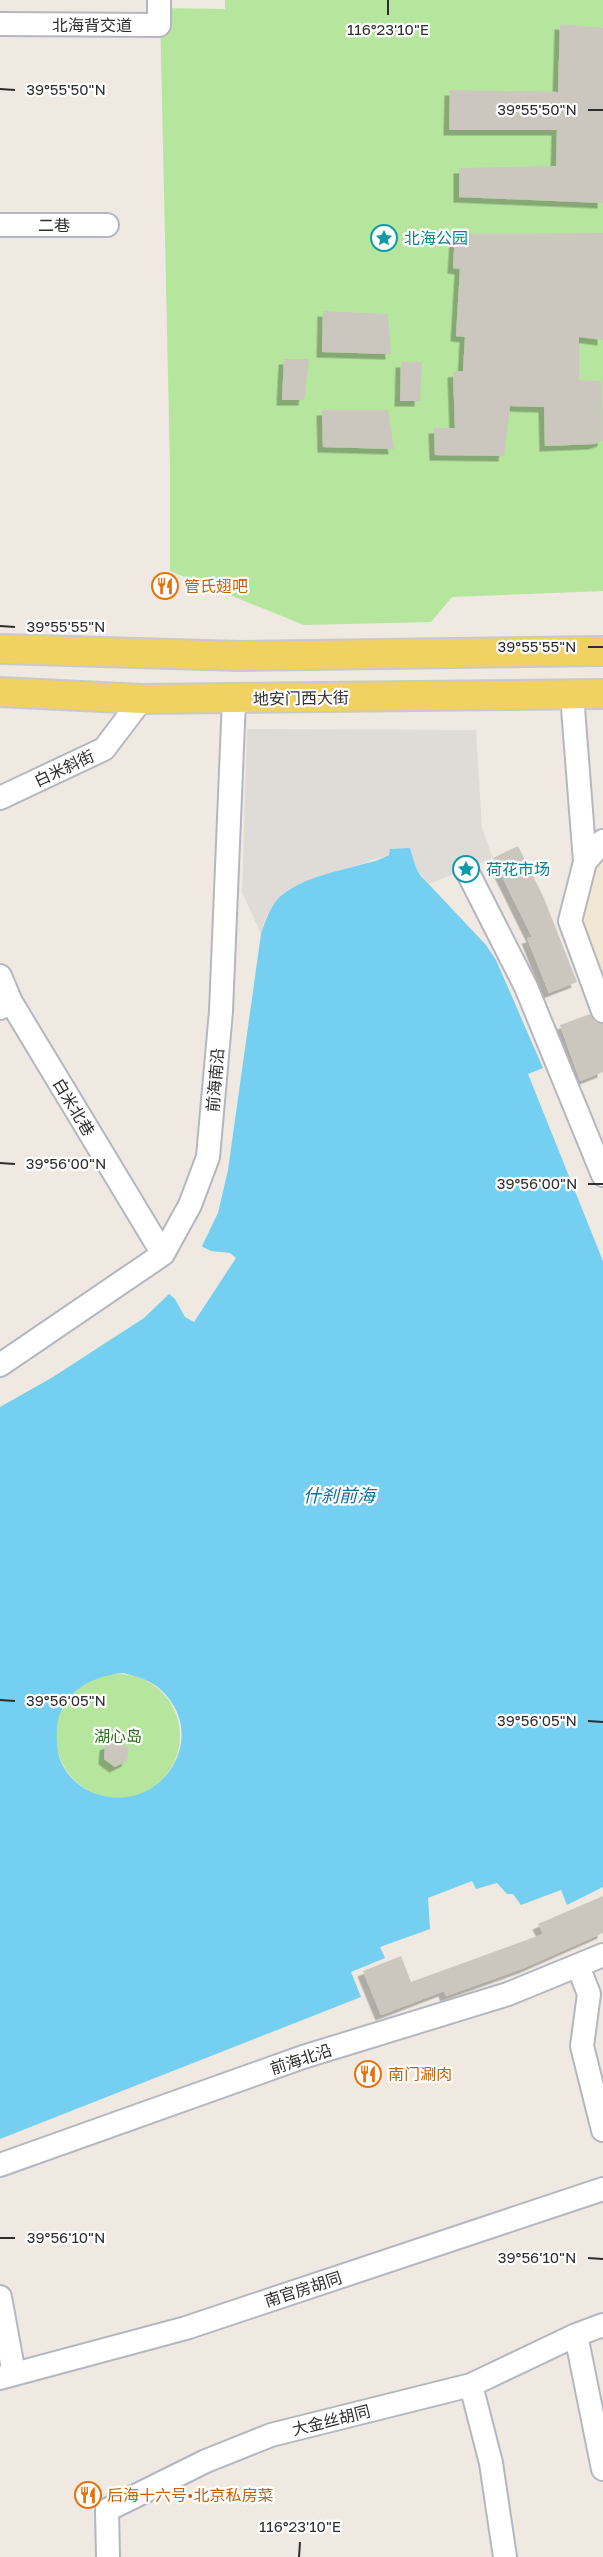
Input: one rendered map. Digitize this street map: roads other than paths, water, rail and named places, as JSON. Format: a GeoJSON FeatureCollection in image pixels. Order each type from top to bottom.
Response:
{"type":"FeatureCollection","features":[{"type":"Feature","properties":{"kind":"main road"},"geometry":{"type":"LineString","coordinates":[[0,649],[240,656],[603,651]]}},
{"type":"Feature","properties":{"kind":"main road","name":"地安门西大街"},"geometry":{"type":"LineString","coordinates":[[0,692],[142,699],[603,694]]}},
{"type":"Feature","properties":{"kind":"street","name":"北海背交道"},"geometry":{"type":"LineString","coordinates":[[0,24],[159,25],[159,0]]}},
{"type":"Feature","properties":{"kind":"street","name":"二巷"},"geometry":{"type":"LineString","coordinates":[[0,225],[107,225]]}},
{"type":"Feature","properties":{"kind":"street"},"geometry":{"type":"LineString","coordinates":[[572,695],[585,862],[570,921],[603,1011]]}},
{"type":"Feature","properties":{"kind":"street","name":"白米斜街"},"geometry":{"type":"LineString","coordinates":[[0,798],[104,749],[142,699]]}},
{"type":"Feature","properties":{"kind":"street","name":"前海南沿"},"geometry":{"type":"LineString","coordinates":[[0,1365],[163,1254],[190,1205],[208,1156],[222,1011],[234,699]]}},
{"type":"Feature","properties":{"kind":"street"},"geometry":{"type":"LineString","coordinates":[[585,862],[603,840]]}},
{"type":"Feature","properties":{"kind":"street"},"geometry":{"type":"LineString","coordinates":[[466,869],[526,987],[603,1175]]}},
{"type":"Feature","properties":{"kind":"street","name":"白米北巷"},"geometry":{"type":"LineString","coordinates":[[0,976],[5,1005],[163,1254]]}},
{"type":"Feature","properties":{"kind":"street","name":"前海北沿"},"geometry":{"type":"LineString","coordinates":[[0,2165],[303,2057],[508,1994],[603,1956]]}},
{"type":"Feature","properties":{"kind":"street"},"geometry":{"type":"LineString","coordinates":[[578,1966],[589,1994],[582,2046],[603,2130]]}},
{"type":"Feature","properties":{"kind":"street","name":"南官房胡同"},"geometry":{"type":"LineString","coordinates":[[7,2376],[186,2328],[603,2189]]}},
{"type":"Feature","properties":{"kind":"street"},"geometry":{"type":"LineString","coordinates":[[0,2297],[7,2376]]}},
{"type":"Feature","properties":{"kind":"street","name":"大金丝胡同"},"geometry":{"type":"LineString","coordinates":[[108,2557],[107,2510],[206,2461],[271,2435],[471,2385],[576,2335],[603,2325]]}},
{"type":"Feature","properties":{"kind":"street"},"geometry":{"type":"LineString","coordinates":[[576,2335],[603,2469]]}},
{"type":"Feature","properties":{"kind":"street"},"geometry":{"type":"LineString","coordinates":[[471,2385],[491,2463],[505,2557]]}},
{"type":"Feature","properties":{"kind":"water","name":"什刹前海"},"geometry":{"type":"Polygon","coordinates":[[[410,848],[421,876],[486,945],[496,960],[543,1068],[528,1074],[603,1261],[603,1887],[567,1905],[561,1890],[521,1905],[513,1894],[507,1894],[497,1883],[476,1889],[472,1881],[428,1898],[430,1929],[380,1947],[385,1958],[351,1972],[361,1997],[0,2139],[0,1407],[53,1377],[144,1318],[169,1294],[202,1246],[218,1213],[228,1170],[261,934],[269,912],[277,900],[297,885],[378,860],[389,855],[390,849],[410,848]],[[124,1673],[94,1680],[71,1696],[59,1719],[57,1734],[59,1757],[69,1775],[91,1792],[115,1798],[138,1795],[156,1785],[171,1770],[179,1751],[181,1730],[176,1709],[161,1690],[144,1679],[124,1673]]]}},
{"type":"Feature","properties":{"kind":"place","name":"北海公园"},"geometry":{"type":"Point","coordinates":[384,238]}},
{"type":"Feature","properties":{"kind":"place","name":"管氏翅吧"},"geometry":{"type":"Point","coordinates":[165,586]}},
{"type":"Feature","properties":{"kind":"place","name":"荷花市场"},"geometry":{"type":"Point","coordinates":[466,869]}},
{"type":"Feature","properties":{"kind":"place","name":"南门涮肉"},"geometry":{"type":"Point","coordinates":[368,2074]}},
{"type":"Feature","properties":{"kind":"place","name":"后海十六号•北京私房菜"},"geometry":{"type":"Point","coordinates":[88,2495]}},
{"type":"Feature","properties":{"kind":"park label","name":"湖心岛"},"geometry":{"type":"Point","coordinates":[118,1736]}}]}
